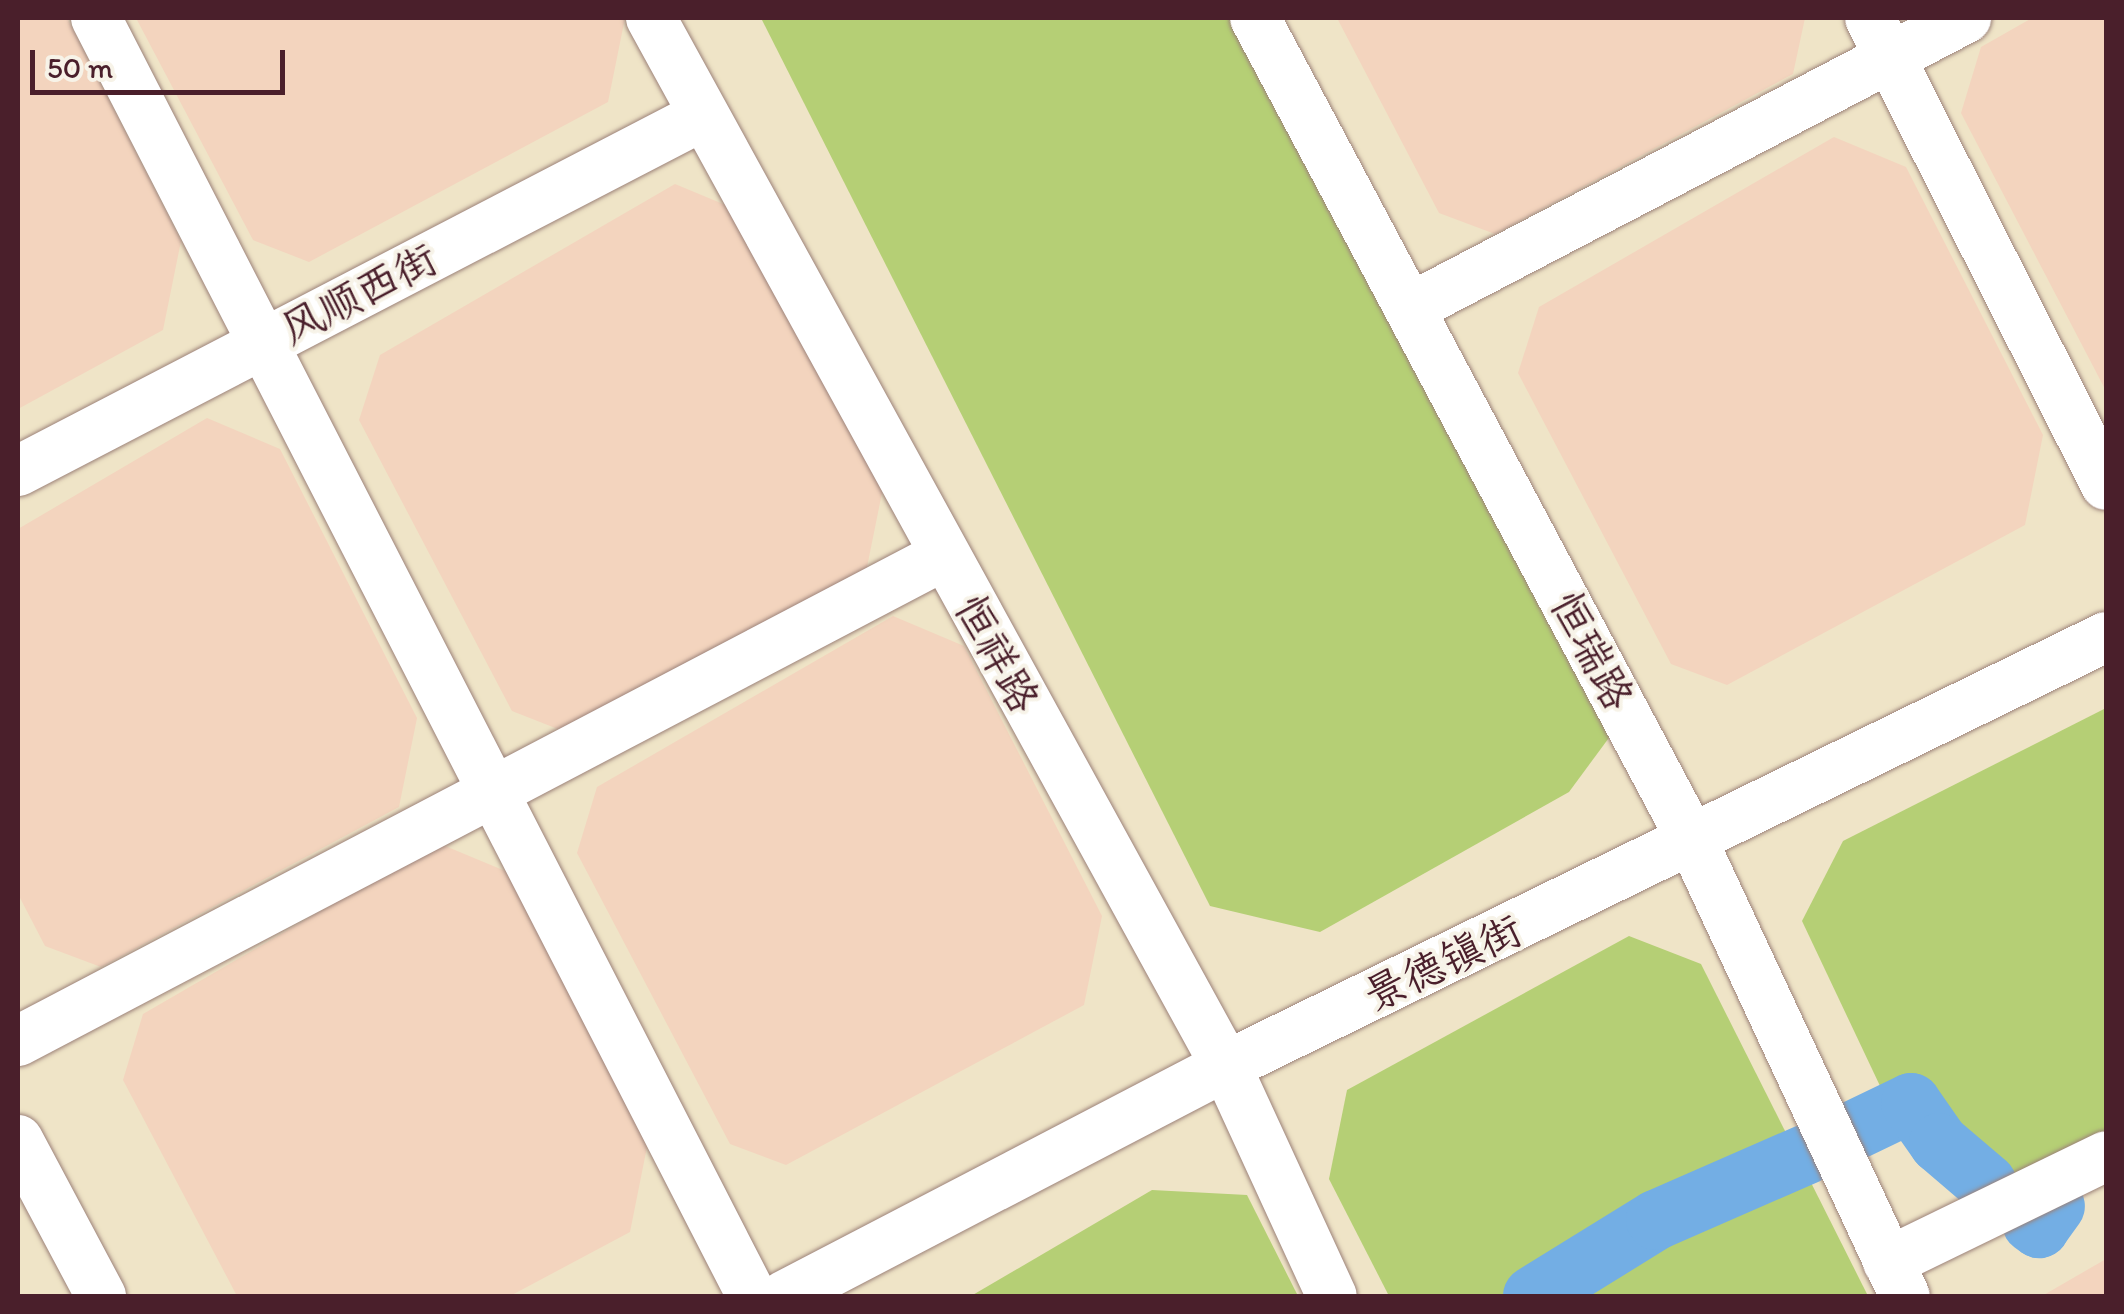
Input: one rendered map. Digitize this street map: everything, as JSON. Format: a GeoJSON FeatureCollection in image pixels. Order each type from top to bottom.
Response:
{"type":"FeatureCollection","features":[{"type":"Feature","properties":{"kind":"street"},"geometry":{"type":"LineString","coordinates":[[96,18],[752,1296]]}},
{"type":"Feature","properties":{"kind":"street","name":"恒祥路"},"geometry":{"type":"LineString","coordinates":[[651,18],[700,117],[1226,1066],[1332,1296]]}},
{"type":"Feature","properties":{"kind":"street","name":"恒瑞路"},"geometry":{"type":"LineString","coordinates":[[1255,18],[1412,307],[1694,844],[1896,1279]]}},
{"type":"Feature","properties":{"kind":"street"},"geometry":{"type":"LineString","coordinates":[[1412,307],[1880,37],[1966,18]]}},
{"type":"Feature","properties":{"kind":"street"},"geometry":{"type":"LineString","coordinates":[[1880,37],[2106,485]]}},
{"type":"Feature","properties":{"kind":"street","name":"风顺西街"},"geometry":{"type":"LineString","coordinates":[[18,470],[700,117]]}},
{"type":"Feature","properties":{"kind":"street"},"geometry":{"type":"LineString","coordinates":[[18,1041],[943,556]]}},
{"type":"Feature","properties":{"kind":"street","name":"景德镇街"},"geometry":{"type":"LineString","coordinates":[[784,1296],[1226,1066],[1694,844],[2106,637]]}},
{"type":"Feature","properties":{"kind":"street"},"geometry":{"type":"LineString","coordinates":[[18,1140],[101,1296]]}},
{"type":"Feature","properties":{"kind":"street"},"geometry":{"type":"LineString","coordinates":[[1896,1279],[2106,1156]]}},
{"type":"Feature","properties":{"kind":"shaded area"},"geometry":{"type":"Polygon","coordinates":[[[18,18],[67,18],[181,241],[163,330],[18,409],[18,18]]]}},
{"type":"Feature","properties":{"kind":"shaded area"},"geometry":{"type":"Polygon","coordinates":[[[136,18],[625,18],[608,102],[309,262],[253,240],[136,18]]]}},
{"type":"Feature","properties":{"kind":"shaded area"},"geometry":{"type":"Polygon","coordinates":[[[1337,18],[1805,18],[1793,74],[1495,234],[1439,213],[1337,18]]]}},
{"type":"Feature","properties":{"kind":"shaded area"},"geometry":{"type":"Polygon","coordinates":[[[2032,18],[2106,18],[2106,391],[1961,113],[1981,47],[2032,18]]]}},
{"type":"Feature","properties":{"kind":"shaded area"},"geometry":{"type":"Polygon","coordinates":[[[1834,137],[1906,167],[2043,435],[2025,525],[1727,685],[1671,664],[1518,373],[1539,307],[1834,137]]]}},
{"type":"Feature","properties":{"kind":"shaded area"},"geometry":{"type":"Polygon","coordinates":[[[675,184],[747,214],[884,483],[866,572],[568,733],[512,711],[359,420],[380,355],[675,184]]]}},
{"type":"Feature","properties":{"kind":"shaded area"},"geometry":{"type":"Polygon","coordinates":[[[207,418],[280,449],[417,718],[399,807],[101,967],[45,946],[18,894],[18,529],[207,418]]]}},
{"type":"Feature","properties":{"kind":"shaded area"},"geometry":{"type":"Polygon","coordinates":[[[893,616],[964,646],[1102,916],[1084,1005],[786,1165],[730,1144],[577,853],[597,787],[893,616]]]}},
{"type":"Feature","properties":{"kind":"shaded area"},"geometry":{"type":"Polygon","coordinates":[[[438,843],[510,873],[648,1142],[630,1232],[510,1296],[237,1296],[123,1080],[143,1014],[438,843]]]}},
{"type":"Feature","properties":{"kind":"shaded area"},"geometry":{"type":"Polygon","coordinates":[[[2106,1259],[2106,1296],[2042,1296],[2106,1259]]]}},
{"type":"Feature","properties":{"kind":"green space"},"geometry":{"type":"Polygon","coordinates":[[[761,18],[1236,18],[1614,731],[1569,792],[1320,932],[1210,906],[761,18]]]}},
{"type":"Feature","properties":{"kind":"green space"},"geometry":{"type":"Polygon","coordinates":[[[2106,708],[2106,1131],[1975,1198],[1916,1162],[1802,921],[1843,841],[2106,708]]]}},
{"type":"Feature","properties":{"kind":"green space"},"geometry":{"type":"Polygon","coordinates":[[[1629,936],[1701,964],[1868,1296],[1389,1296],[1329,1179],[1347,1090],[1629,936]]]}},
{"type":"Feature","properties":{"kind":"green space"},"geometry":{"type":"Polygon","coordinates":[[[1152,1190],[1247,1195],[1298,1296],[971,1296],[1152,1190]]]}},
{"type":"Feature","properties":{"kind":"waterway"},"geometry":{"type":"LineString","coordinates":[[1857,1129],[1911,1103],[1939,1143],[1987,1184]]}},
{"type":"Feature","properties":{"kind":"waterway"},"geometry":{"type":"LineString","coordinates":[[1533,1296],[1656,1220],[1807,1154]]}},
{"type":"Feature","properties":{"kind":"waterway"},"geometry":{"type":"LineString","coordinates":[[2032,1223],[2039,1228],[2055,1206]]}}]}
